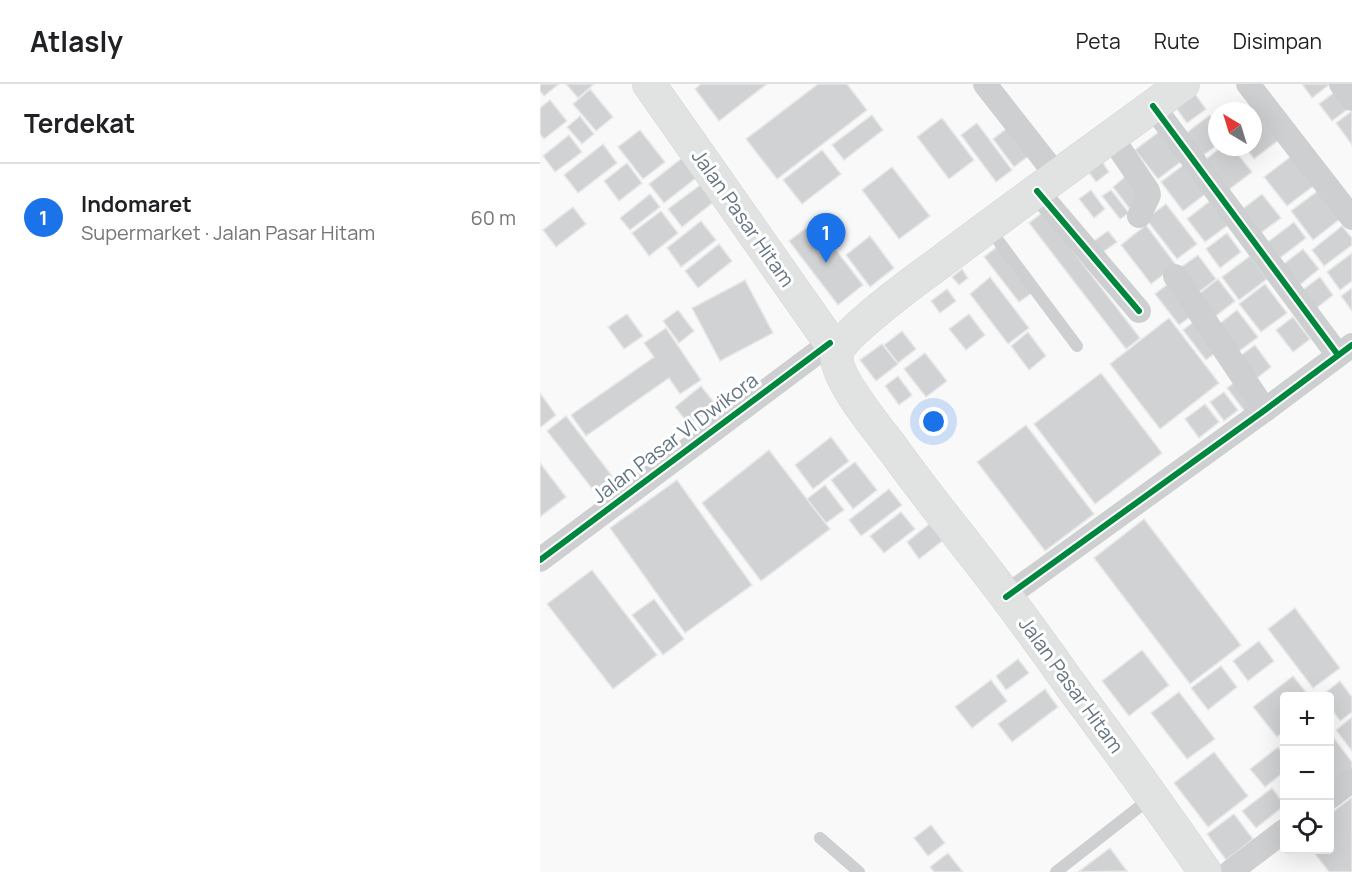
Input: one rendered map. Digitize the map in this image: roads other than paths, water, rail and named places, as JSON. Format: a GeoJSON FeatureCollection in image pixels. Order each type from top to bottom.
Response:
{"type":"FeatureCollection","features":[{"type":"Feature","properties":{"kind":"main road","name":"Jalan Pasar Hitam"},"geometry":{"type":"LineString","coordinates":[[649,84],[833,347],[838,366],[849,390],[1153,796],[1205,872]]}},
{"type":"Feature","properties":{"kind":"main road"},"geometry":{"type":"LineString","coordinates":[[833,347],[987,227],[1183,84]]}},
{"type":"Feature","properties":{"kind":"street"},"geometry":{"type":"LineString","coordinates":[[985,84],[1047,183],[1139,311]]}},
{"type":"Feature","properties":{"kind":"street"},"geometry":{"type":"LineString","coordinates":[[1248,84],[1352,218]]}},
{"type":"Feature","properties":{"kind":"street"},"geometry":{"type":"LineString","coordinates":[[1341,84],[1352,99]]}},
{"type":"Feature","properties":{"kind":"street"},"geometry":{"type":"LineString","coordinates":[[1006,597],[1345,350],[1153,106]]}},
{"type":"Feature","properties":{"kind":"street"},"geometry":{"type":"LineString","coordinates":[[1110,136],[1148,191],[1147,200],[1139,216]]}},
{"type":"Feature","properties":{"kind":"street"},"geometry":{"type":"LineString","coordinates":[[1175,276],[1265,410]]}},
{"type":"Feature","properties":{"kind":"street","name":"Jalan Pasar VI Dwikora"},"geometry":{"type":"LineString","coordinates":[[540,560],[833,347]]}},
{"type":"Feature","properties":{"kind":"street"},"geometry":{"type":"LineString","coordinates":[[1334,793],[1352,780]]}},
{"type":"Feature","properties":{"kind":"street"},"geometry":{"type":"LineString","coordinates":[[1230,872],[1280,834]]}},
{"type":"Feature","properties":{"kind":"lane"},"geometry":{"type":"LineString","coordinates":[[987,227],[1077,346]]}},
{"type":"Feature","properties":{"kind":"lane"},"geometry":{"type":"LineString","coordinates":[[1056,872],[1153,796]]}},
{"type":"Feature","properties":{"kind":"lane"},"geometry":{"type":"LineString","coordinates":[[820,838],[859,872]]}},
{"type":"Feature","properties":{"kind":"place","name":"Indomaret"},"geometry":{"type":"Point","coordinates":[826,263]}}]}
